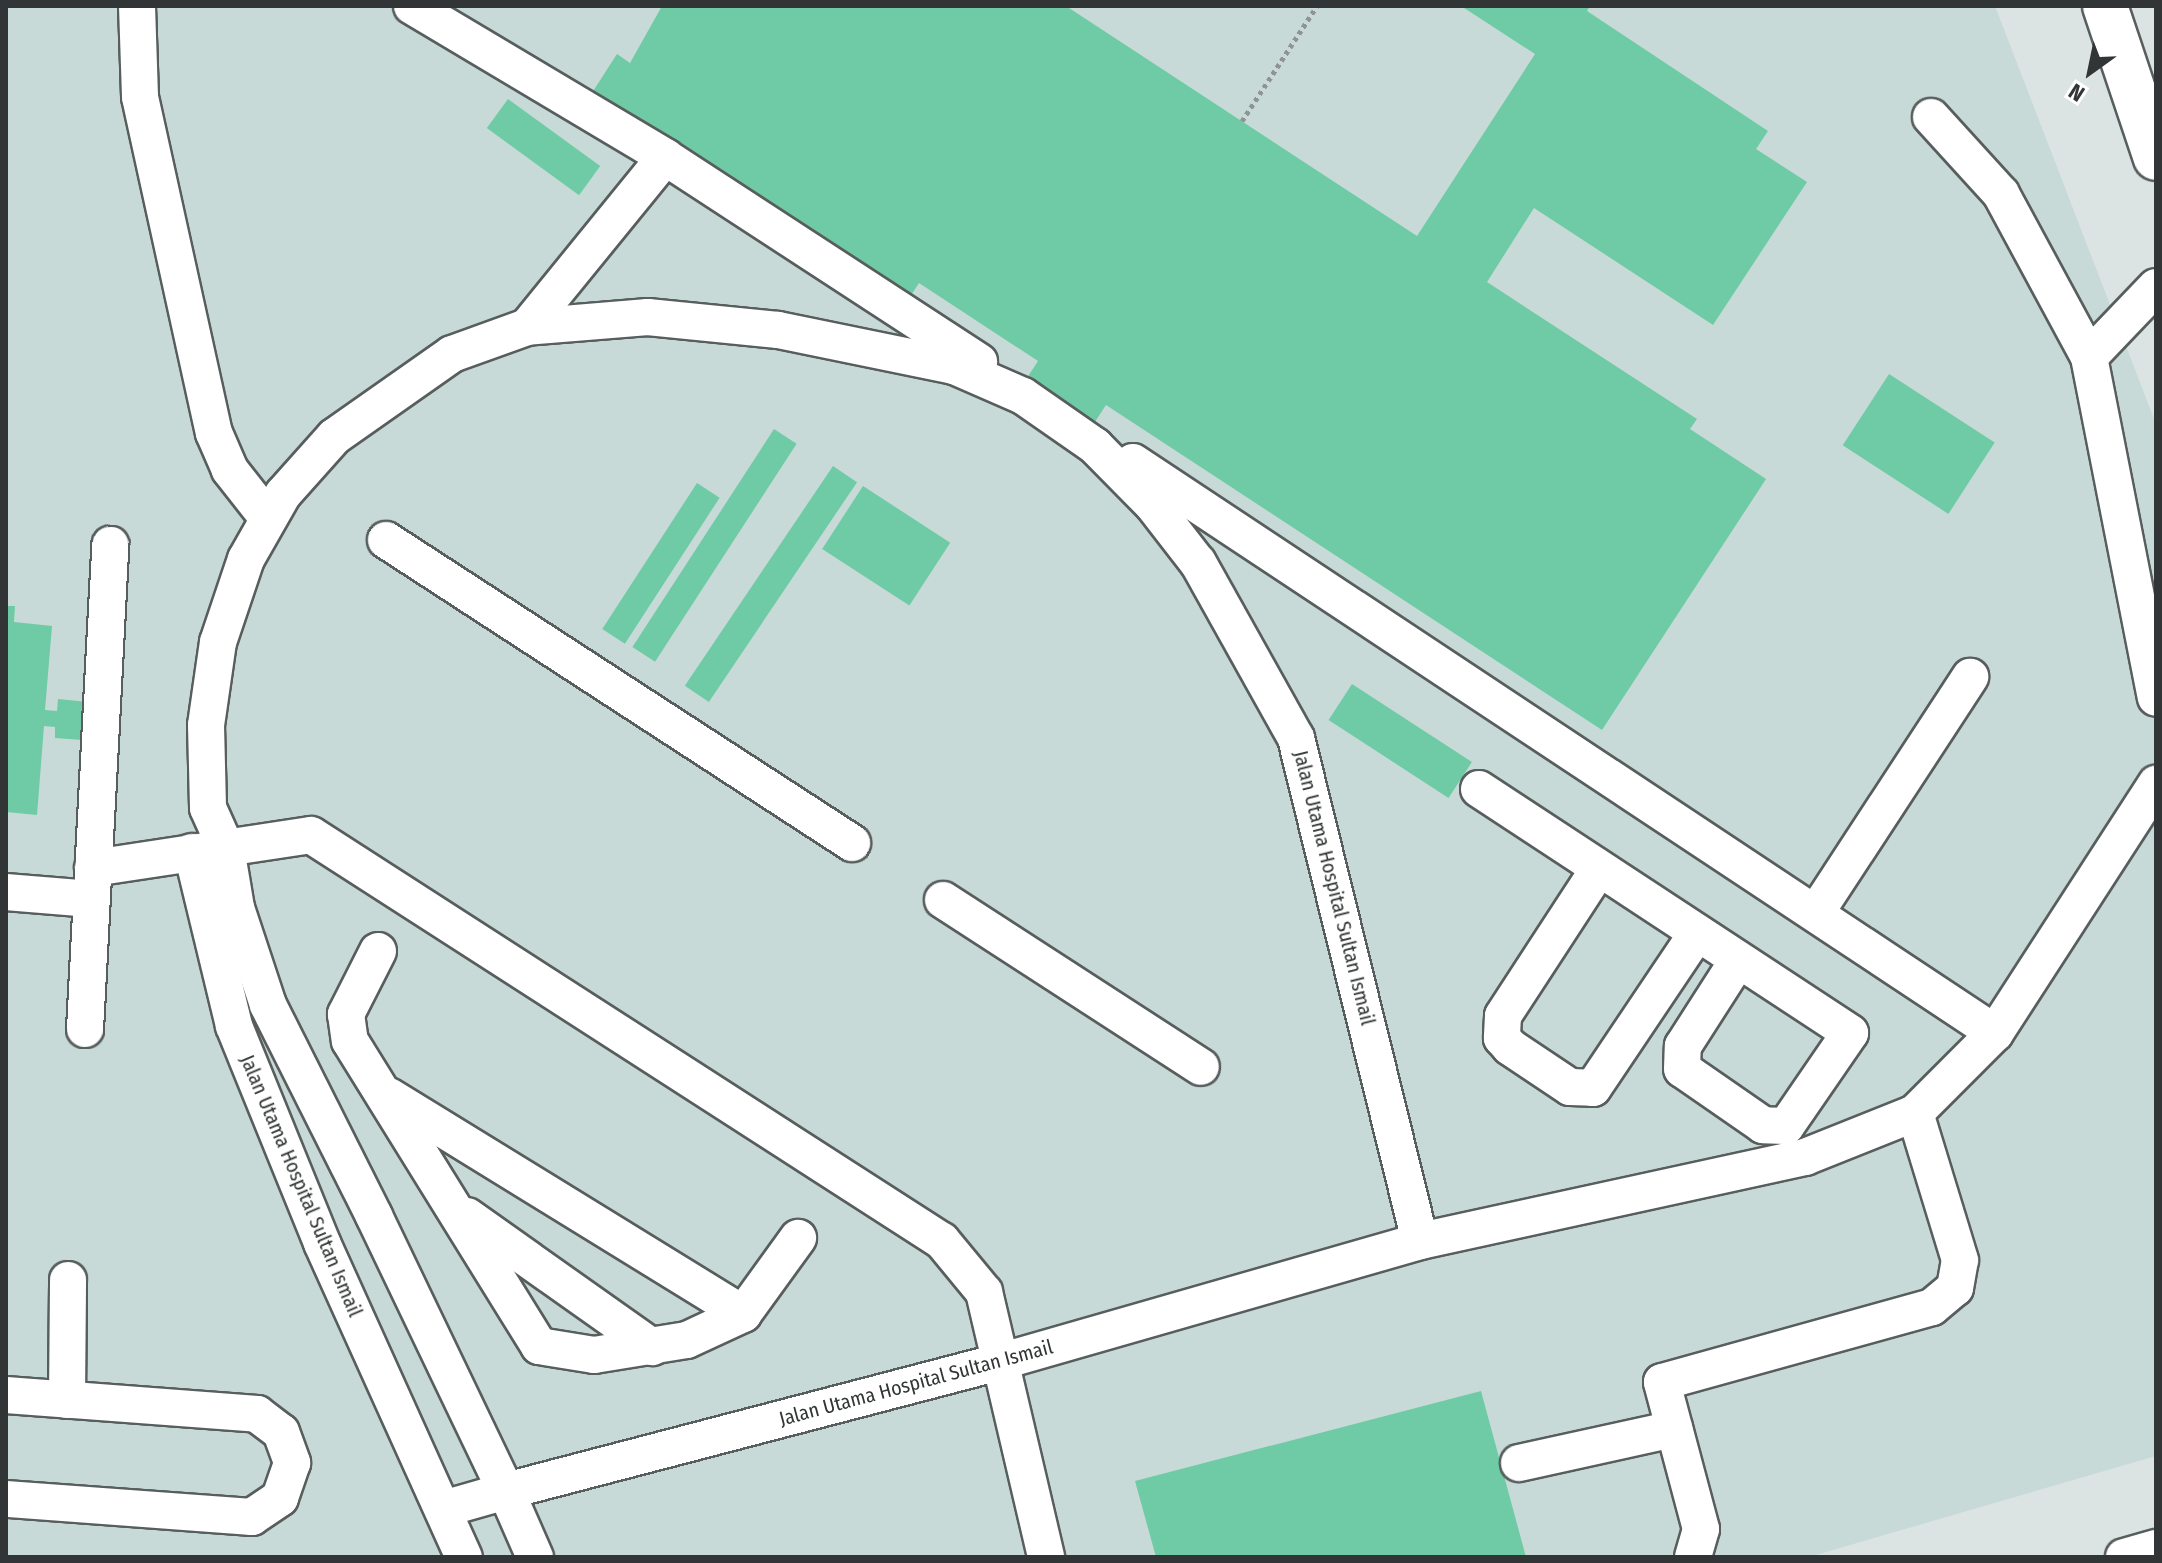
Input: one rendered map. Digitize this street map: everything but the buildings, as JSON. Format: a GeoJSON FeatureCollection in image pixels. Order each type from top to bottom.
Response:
{"type":"FeatureCollection","features":[{"type":"Feature","properties":{"kind":"main road"},"geometry":{"type":"LineString","coordinates":[[2105,6],[2156,158]]}},
{"type":"Feature","properties":{"kind":"street"},"geometry":{"type":"LineString","coordinates":[[137,6],[140,97],[214,433],[230,470],[275,506],[218,642],[206,725],[209,850],[268,1005],[506,1491],[535,1557]]}},
{"type":"Feature","properties":{"kind":"street"},"geometry":{"type":"LineString","coordinates":[[412,6],[665,157],[1817,911],[1995,1033]]}},
{"type":"Feature","properties":{"kind":"street"},"geometry":{"type":"LineString","coordinates":[[1931,117],[2001,194],[2089,357],[2156,697]]}},
{"type":"Feature","properties":{"kind":"street"},"geometry":{"type":"LineString","coordinates":[[527,327],[665,157]]}},
{"type":"Feature","properties":{"kind":"street"},"geometry":{"type":"LineString","coordinates":[[2089,357],[2156,287]]}},
{"type":"Feature","properties":{"kind":"street","name":"Jalan Utama Hospital Sultan Ismail"},"geometry":{"type":"LineString","coordinates":[[275,506],[334,437],[395,387],[452,354],[527,327],[648,317],[731,325],[954,366],[1052,414],[1153,505],[1254,656],[1296,738],[1420,1241],[999,1362],[443,1509]]}},
{"type":"Feature","properties":{"kind":"street"},"geometry":{"type":"LineString","coordinates":[[386,540],[852,843]]}},
{"type":"Feature","properties":{"kind":"street"},"geometry":{"type":"LineString","coordinates":[[85,1029],[110,545]]}},
{"type":"Feature","properties":{"kind":"street"},"geometry":{"type":"LineString","coordinates":[[1817,911],[1970,677]]}},
{"type":"Feature","properties":{"kind":"street"},"geometry":{"type":"LineString","coordinates":[[1420,1241],[1805,1157],[1915,1113],[1995,1033],[2156,784]]}},
{"type":"Feature","properties":{"kind":"street"},"geometry":{"type":"LineString","coordinates":[[1479,789],[1737,962],[1850,1033],[1786,1126],[1763,1125],[1682,1069],[1683,1046],[1737,962]]}},
{"type":"Feature","properties":{"kind":"street"},"geometry":{"type":"LineString","coordinates":[[6,892],[92,883],[209,850],[311,835],[942,1241],[984,1292],[1045,1557]]}},
{"type":"Feature","properties":{"kind":"street","name":"Jalan Utama Hospital Sultan Ismail"},"geometry":{"type":"LineString","coordinates":[[209,850],[234,1026],[464,1557]]}},
{"type":"Feature","properties":{"kind":"street"},"geometry":{"type":"LineString","coordinates":[[1598,870],[1503,1016],[1499,1027],[1510,1047],[1570,1087],[1593,1088],[1696,935]]}},
{"type":"Feature","properties":{"kind":"street"},"geometry":{"type":"LineString","coordinates":[[943,900],[1201,1067]]}},
{"type":"Feature","properties":{"kind":"street"},"geometry":{"type":"LineString","coordinates":[[378,951],[346,1014],[350,1041],[539,1346],[594,1355],[687,1340],[743,1314],[798,1238]]}},
{"type":"Feature","properties":{"kind":"street"},"geometry":{"type":"LineString","coordinates":[[381,1090],[743,1314]]}},
{"type":"Feature","properties":{"kind":"street"},"geometry":{"type":"LineString","coordinates":[[1693,1557],[1701,1529],[1662,1382],[1932,1307],[1955,1288],[1960,1260],[1915,1113]]}},
{"type":"Feature","properties":{"kind":"street"},"geometry":{"type":"LineString","coordinates":[[1794,1118],[1805,1157]]}},
{"type":"Feature","properties":{"kind":"street"},"geometry":{"type":"LineString","coordinates":[[456,1208],[652,1347]]}},
{"type":"Feature","properties":{"kind":"street"},"geometry":{"type":"LineString","coordinates":[[67,1400],[68,1280]]}},
{"type":"Feature","properties":{"kind":"street"},"geometry":{"type":"LineString","coordinates":[[6,1395],[257,1414],[288,1446],[289,1484],[268,1509],[236,1518],[6,1499]]}},
{"type":"Feature","properties":{"kind":"street"},"geometry":{"type":"LineString","coordinates":[[1519,1463],[1674,1429]]}},
{"type":"Feature","properties":{"kind":"street"},"geometry":{"type":"LineString","coordinates":[[2124,1557],[2156,1548]]}},
{"type":"Feature","properties":{"kind":"path"},"geometry":{"type":"LineString","coordinates":[[1242,121],[1317,6]]}},
{"type":"Feature","properties":{"kind":"shaded area"},"geometry":{"type":"Polygon","coordinates":[[[6,6],[1995,6],[2156,424],[2156,1456],[1809,1557],[6,1557],[6,6]]]}}]}
